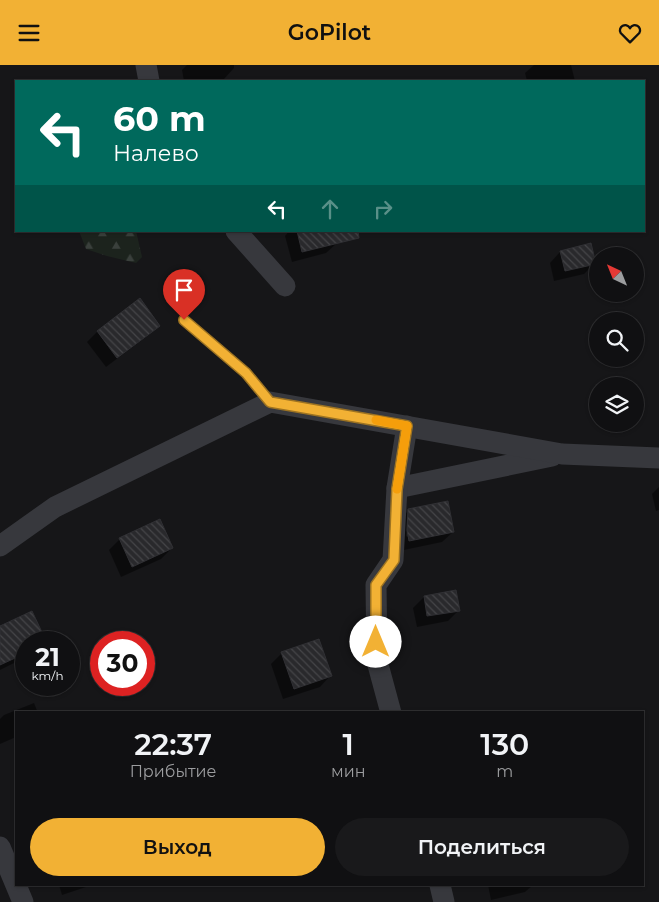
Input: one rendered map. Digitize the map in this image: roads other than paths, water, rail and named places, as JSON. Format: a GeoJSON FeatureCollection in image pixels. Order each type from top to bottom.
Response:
{"type":"FeatureCollection","features":[{"type":"Feature","properties":{"kind":"street"},"geometry":{"type":"LineString","coordinates":[[146,65],[150,80]]}},
{"type":"Feature","properties":{"kind":"street"},"geometry":{"type":"LineString","coordinates":[[237,232],[286,286]]}},
{"type":"Feature","properties":{"kind":"street"},"geometry":{"type":"LineString","coordinates":[[0,546],[54,507],[270,402],[562,454],[659,458]]}},
{"type":"Feature","properties":{"kind":"street"},"geometry":{"type":"LineString","coordinates":[[390,711],[376,661],[376,585],[394,560],[397,489],[407,426]]}},
{"type":"Feature","properties":{"kind":"street"},"geometry":{"type":"LineString","coordinates":[[397,489],[562,454]]}},
{"type":"Feature","properties":{"kind":"street"},"geometry":{"type":"LineString","coordinates":[[0,847],[15,883]]}},
{"type":"Feature","properties":{"kind":"street"},"geometry":{"type":"LineString","coordinates":[[16,886],[23,902]]}},
{"type":"Feature","properties":{"kind":"street"},"geometry":{"type":"LineString","coordinates":[[440,886],[444,902]]}},
{"type":"Feature","properties":{"kind":"lane"},"geometry":{"type":"LineString","coordinates":[[184,320],[246,373],[270,402]]}}]}
